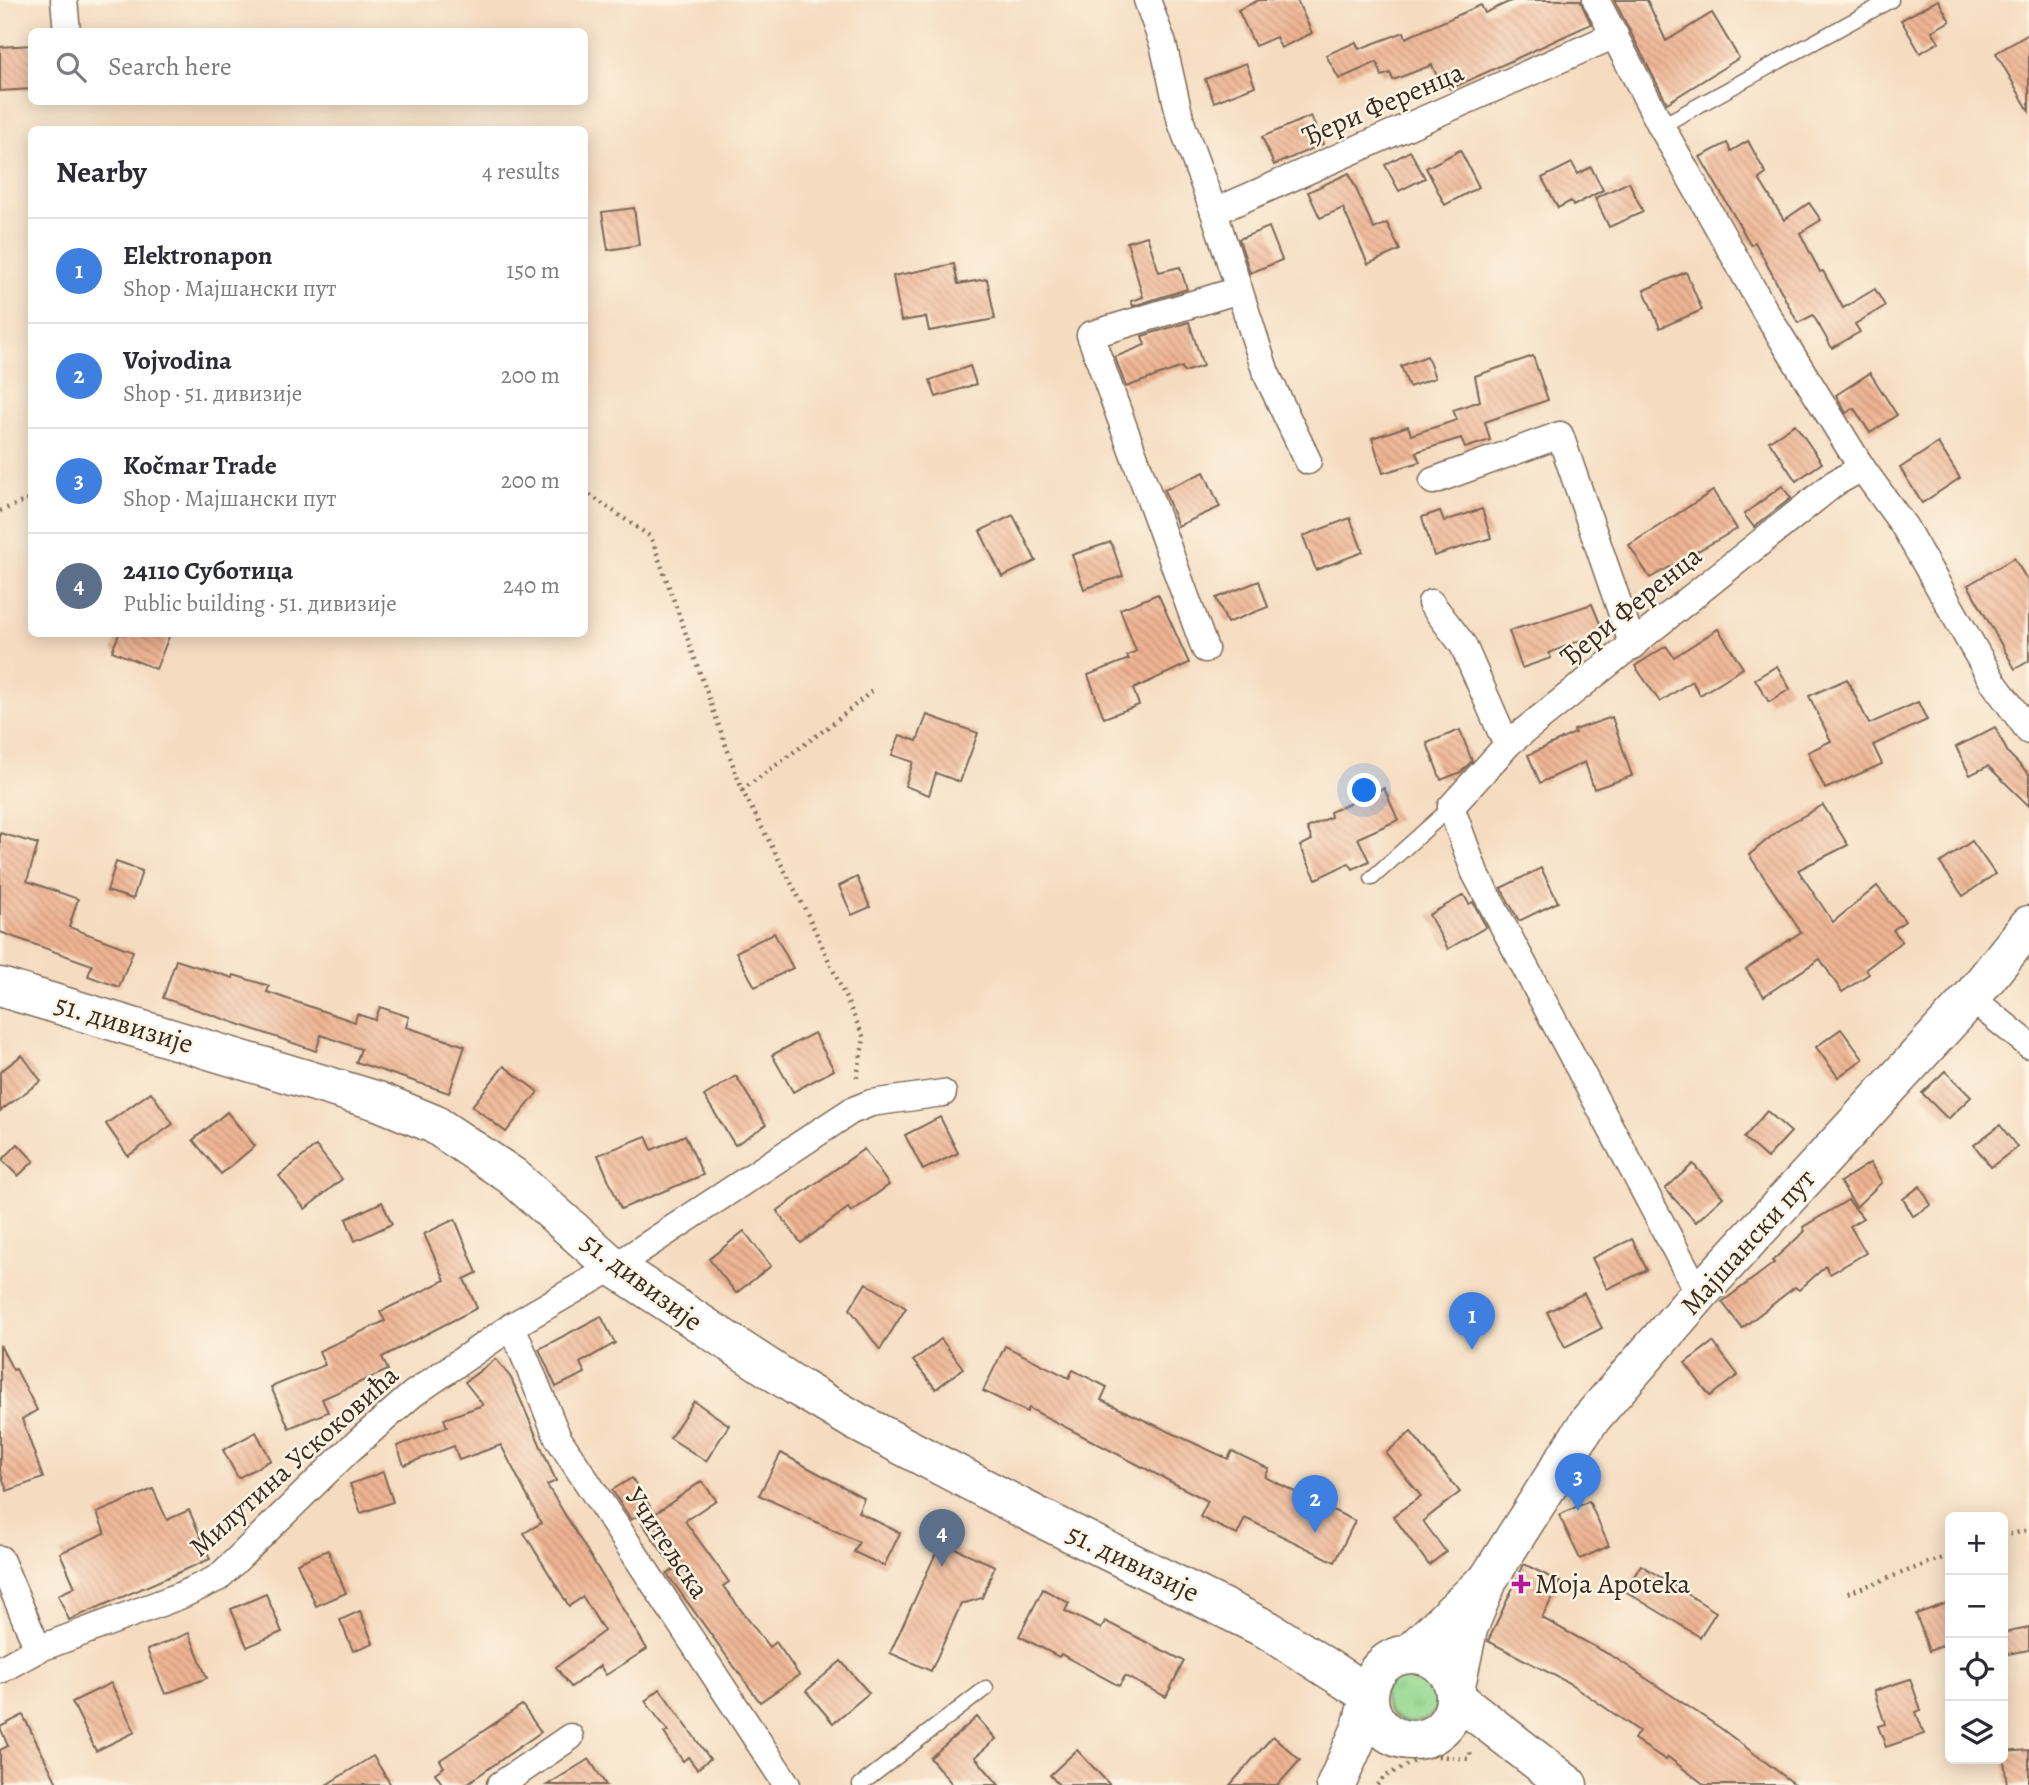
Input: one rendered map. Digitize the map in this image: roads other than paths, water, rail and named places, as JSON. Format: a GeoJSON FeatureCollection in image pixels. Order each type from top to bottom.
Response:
{"type":"FeatureCollection","features":[{"type":"Feature","properties":{"kind":"street"},"geometry":{"type":"LineString","coordinates":[[64,0],[67,28]]}},
{"type":"Feature","properties":{"kind":"street"},"geometry":{"type":"LineString","coordinates":[[1147,0],[1163,44],[1181,122],[1214,212],[1266,373],[1308,461]]}},
{"type":"Feature","properties":{"kind":"street"},"geometry":{"type":"LineString","coordinates":[[1596,0],[1661,126],[1769,318],[1862,468],[1904,526],[1993,682],[2029,731]]}},
{"type":"Feature","properties":{"kind":"street","name":"Ђери Ференца"},"geometry":{"type":"LineString","coordinates":[[1214,212],[1615,35]]}},
{"type":"Feature","properties":{"kind":"street"},"geometry":{"type":"LineString","coordinates":[[1205,649],[1090,335],[1239,290]]}},
{"type":"Feature","properties":{"kind":"street"},"geometry":{"type":"LineString","coordinates":[[1433,481],[1560,435],[1633,646]]}},
{"type":"Feature","properties":{"kind":"street","name":"Ђери Ференца"},"geometry":{"type":"LineString","coordinates":[[1451,807],[1509,743],[1835,483],[1862,468]]}},
{"type":"Feature","properties":{"kind":"street"},"geometry":{"type":"LineString","coordinates":[[1430,603],[1463,645],[1502,734],[1509,743]]}},
{"type":"Feature","properties":{"kind":"street"},"geometry":{"type":"LineString","coordinates":[[1451,807],[1475,873],[1699,1294]]}},
{"type":"Feature","properties":{"kind":"street","name":"Мајшански пут"},"geometry":{"type":"LineString","coordinates":[[1455,1694],[1468,1629],[1489,1578],[1589,1421],[1699,1294],[1971,998],[2029,925]]}},
{"type":"Feature","properties":{"kind":"street","name":"51. дивизије"},"geometry":{"type":"LineString","coordinates":[[0,986],[378,1101],[434,1124],[512,1176],[614,1268],[733,1348],[857,1422],[1039,1517],[1268,1630],[1368,1699]]}},
{"type":"Feature","properties":{"kind":"street"},"geometry":{"type":"LineString","coordinates":[[1971,998],[2029,1045]]}},
{"type":"Feature","properties":{"kind":"street","name":"Милутина Ускоковића"},"geometry":{"type":"LineString","coordinates":[[0,1670],[38,1649],[182,1595],[218,1578],[350,1449],[413,1394],[512,1326],[614,1268],[851,1111],[872,1103],[943,1093]]}},
{"type":"Feature","properties":{"kind":"street","name":"Учитељска"},"geometry":{"type":"LineString","coordinates":[[512,1326],[558,1438],[787,1785]]}},
{"type":"Feature","properties":{"kind":"street"},"geometry":{"type":"LineString","coordinates":[[0,1559],[38,1649]]}},
{"type":"Feature","properties":{"kind":"street","name":"Мајшански пут"},"geometry":{"type":"LineString","coordinates":[[1403,1654],[1489,1578]]}},
{"type":"Feature","properties":{"kind":"street","name":"51. дивизије"},"geometry":{"type":"LineString","coordinates":[[1268,1630],[1367,1656],[1403,1654]]}},
{"type":"Feature","properties":{"kind":"street"},"geometry":{"type":"LineString","coordinates":[[1336,1785],[1362,1728],[1374,1674],[1403,1654],[1423,1654],[1444,1667],[1455,1694],[1555,1776]]}},
{"type":"Feature","properties":{"kind":"street"},"geometry":{"type":"LineString","coordinates":[[1348,1785],[1383,1755],[1445,1726],[1452,1715],[1455,1694]]}},
{"type":"Feature","properties":{"kind":"street"},"geometry":{"type":"LineString","coordinates":[[1368,1699],[1381,1728],[1414,1740],[1474,1744],[1555,1776]]}},
{"type":"Feature","properties":{"kind":"street"},"geometry":{"type":"LineString","coordinates":[[500,1785],[570,1737]]}},
{"type":"Feature","properties":{"kind":"lane"},"geometry":{"type":"LineString","coordinates":[[1661,126],[1891,0]]}},
{"type":"Feature","properties":{"kind":"lane"},"geometry":{"type":"LineString","coordinates":[[1371,878],[1451,807]]}},
{"type":"Feature","properties":{"kind":"lane"},"geometry":{"type":"LineString","coordinates":[[860,1785],[986,1688]]}},
{"type":"Feature","properties":{"kind":"place","name":"Elektronapon"},"geometry":{"type":"Point","coordinates":[1472,1350]}},
{"type":"Feature","properties":{"kind":"place","name":"Kočmar Trade"},"geometry":{"type":"Point","coordinates":[1578,1511]}},
{"type":"Feature","properties":{"kind":"place","name":"Vojvodina"},"geometry":{"type":"Point","coordinates":[1315,1533]}},
{"type":"Feature","properties":{"kind":"place","name":"24110 Суботица"},"geometry":{"type":"Point","coordinates":[942,1567]}},
{"type":"Feature","properties":{"kind":"place","name":"Moja Apoteka"},"geometry":{"type":"Point","coordinates":[1521,1584]}}]}
